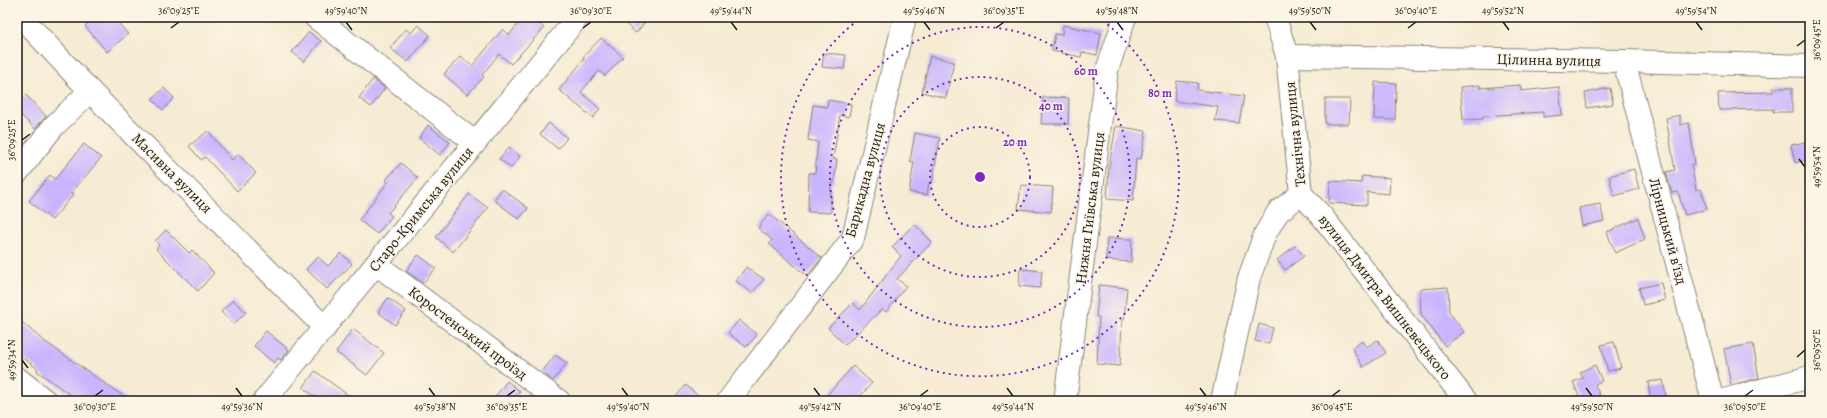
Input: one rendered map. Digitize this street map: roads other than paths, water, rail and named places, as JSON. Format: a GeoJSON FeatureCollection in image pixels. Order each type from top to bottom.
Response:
{"type":"FeatureCollection","features":[{"type":"Feature","properties":{"kind":"street","name":"Масивна вулиця"},"geometry":{"type":"LineString","coordinates":[[21,17],[90,91],[325,328]]}},
{"type":"Feature","properties":{"kind":"street"},"geometry":{"type":"LineString","coordinates":[[315,17],[474,142]]}},
{"type":"Feature","properties":{"kind":"street","name":"Старо-Кримська вулиця"},"geometry":{"type":"LineString","coordinates":[[264,401],[325,328],[474,142],[578,17]]}},
{"type":"Feature","properties":{"kind":"street","name":"Барикадна вулиця"},"geometry":{"type":"LineString","coordinates":[[728,401],[852,238],[905,17]]}},
{"type":"Feature","properties":{"kind":"street","name":"Нижня Гиївська вулиця"},"geometry":{"type":"LineString","coordinates":[[1065,401],[1107,70],[1125,17]]}},
{"type":"Feature","properties":{"kind":"street","name":"Технічна вулиця"},"geometry":{"type":"LineString","coordinates":[[1222,401],[1249,278],[1265,234],[1278,212],[1301,194],[1288,56],[1275,17]]}},
{"type":"Feature","properties":{"kind":"street","name":"Цілинна вулиця"},"geometry":{"type":"LineString","coordinates":[[1288,56],[1624,61],[1810,66]]}},
{"type":"Feature","properties":{"kind":"street","name":"Лірницький в'їзд"},"geometry":{"type":"LineString","coordinates":[[1624,61],[1713,401]]}},
{"type":"Feature","properties":{"kind":"street"},"geometry":{"type":"LineString","coordinates":[[17,173],[53,128],[90,91]]}},
{"type":"Feature","properties":{"kind":"street","name":"вулиця Дмитра Вишневецького"},"geometry":{"type":"LineString","coordinates":[[1301,194],[1321,215],[1466,401]]}},
{"type":"Feature","properties":{"kind":"street","name":"Коростенський проїзд"},"geometry":{"type":"LineString","coordinates":[[376,264],[559,401]]}},
{"type":"Feature","properties":{"kind":"street"},"geometry":{"type":"LineString","coordinates":[[1720,401],[1810,377]]}},
{"type":"Feature","properties":{"kind":"street"},"geometry":{"type":"LineString","coordinates":[[17,378],[46,401]]}}]}
